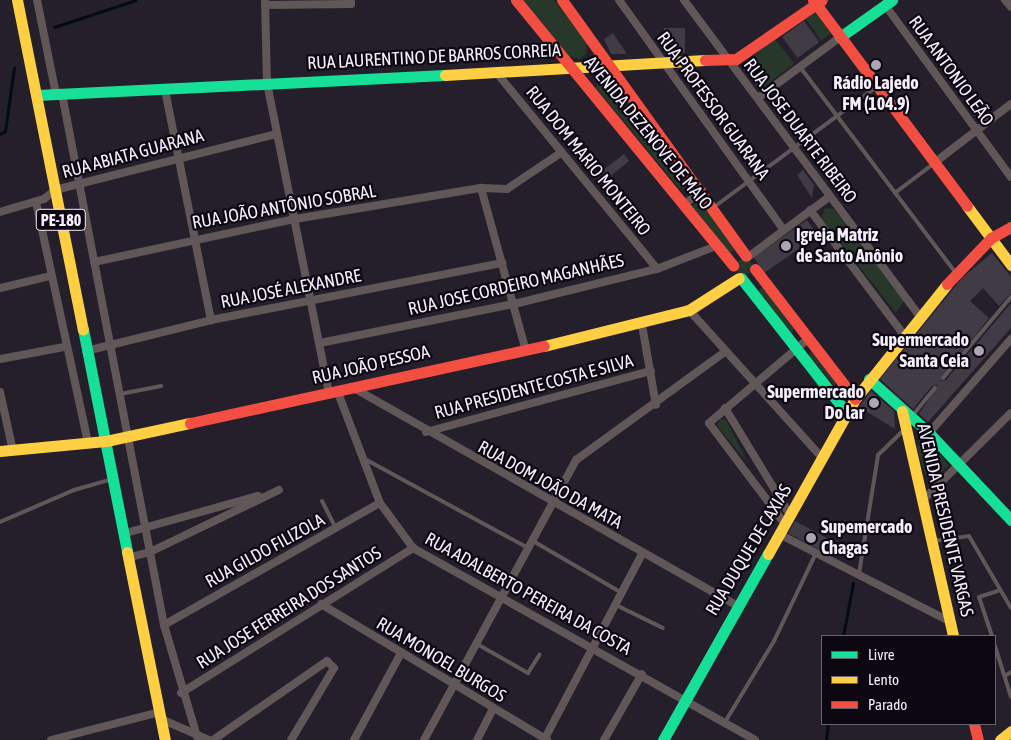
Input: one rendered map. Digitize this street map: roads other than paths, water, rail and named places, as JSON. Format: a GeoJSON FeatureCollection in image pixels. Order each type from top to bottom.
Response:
{"type":"FeatureCollection","features":[{"type":"Feature","properties":{"kind":"street","name":"PE-180"},"geometry":{"type":"LineString","coordinates":[[17,0],[86,351],[131,557],[165,740]]}},
{"type":"Feature","properties":{"kind":"street"},"geometry":{"type":"LineString","coordinates":[[37,0],[81,184],[126,437],[164,625],[181,693],[198,736]]}},
{"type":"Feature","properties":{"kind":"street"},"geometry":{"type":"LineString","coordinates":[[265,2],[351,4],[351,0]]}},
{"type":"Feature","properties":{"kind":"street","name":"AVENIDA DEZENOVE DE MAIO"},"geometry":{"type":"LineString","coordinates":[[516,0],[685,204],[733,266],[740,278]]}},
{"type":"Feature","properties":{"kind":"street","name":"AVENIDA DEZENOVE DE MAIO"},"geometry":{"type":"LineString","coordinates":[[562,0],[702,190],[755,269]]}},
{"type":"Feature","properties":{"kind":"street","name":"RUA PROFESSOR GUARANA"},"geometry":{"type":"LineString","coordinates":[[619,0],[783,229]]}},
{"type":"Feature","properties":{"kind":"street","name":"RUA JOSE DUARTE RIBEIRO"},"geometry":{"type":"LineString","coordinates":[[684,0],[796,147],[830,196],[919,315]]}},
{"type":"Feature","properties":{"kind":"street"},"geometry":{"type":"LineString","coordinates":[[1005,0],[1011,8]]}},
{"type":"Feature","properties":{"kind":"street"},"geometry":{"type":"LineString","coordinates":[[729,60],[817,1],[876,87],[1011,265]]}},
{"type":"Feature","properties":{"kind":"street","name":"RUA ADALBERTO PEREIRA DA COSTA"},"geometry":{"type":"LineString","coordinates":[[265,2],[267,83],[320,343],[333,391],[362,456],[380,503],[413,548],[594,647],[755,740]]}},
{"type":"Feature","properties":{"kind":"street"},"geometry":{"type":"LineString","coordinates":[[758,98],[889,2]]}},
{"type":"Feature","properties":{"kind":"street","name":"RUA ANTONIO LEÃO"},"geometry":{"type":"LineString","coordinates":[[889,2],[976,131],[1011,178]]}},
{"type":"Feature","properties":{"kind":"street","name":"RUA LAURENTINO DE BARROS CORREIA"},"geometry":{"type":"LineString","coordinates":[[36,96],[572,68],[608,62],[729,60]]}},
{"type":"Feature","properties":{"kind":"street","name":"RUA DOM MARIO MONTEIRO"},"geometry":{"type":"LineString","coordinates":[[496,72],[657,269]]}},
{"type":"Feature","properties":{"kind":"street"},"geometry":{"type":"LineString","coordinates":[[165,90],[211,320]]}},
{"type":"Feature","properties":{"kind":"street"},"geometry":{"type":"LineString","coordinates":[[934,163],[1011,104]]}},
{"type":"Feature","properties":{"kind":"street","name":"RUA ABIATA GUARANA"},"geometry":{"type":"LineString","coordinates":[[0,212],[36,202],[55,190],[179,156],[277,134]]}},
{"type":"Feature","properties":{"kind":"street","name":"RUA JOÃO ANTÔNIO SOBRAL"},"geometry":{"type":"LineString","coordinates":[[94,262],[195,237],[295,219],[481,188],[507,189],[562,152]]}},
{"type":"Feature","properties":{"kind":"street"},"geometry":{"type":"LineString","coordinates":[[481,188],[525,348]]}},
{"type":"Feature","properties":{"kind":"street"},"geometry":{"type":"LineString","coordinates":[[685,204],[702,190]]}},
{"type":"Feature","properties":{"kind":"street"},"geometry":{"type":"LineString","coordinates":[[733,266],[830,196]]}},
{"type":"Feature","properties":{"kind":"street"},"geometry":{"type":"LineString","coordinates":[[36,202],[64,347],[88,443]]}},
{"type":"Feature","properties":{"kind":"street"},"geometry":{"type":"LineString","coordinates":[[810,210],[902,334]]}},
{"type":"Feature","properties":{"kind":"street","name":"RUA DUQUE DE CAXIAS"},"geometry":{"type":"LineString","coordinates":[[663,740],[735,605],[823,460],[854,399],[902,334],[956,273],[991,238],[1011,227]]}},
{"type":"Feature","properties":{"kind":"street","name":"RUA JOSE CORDEIRO MAGANHÃES"},"geometry":{"type":"LineString","coordinates":[[320,343],[514,304],[657,269],[716,246]]}},
{"type":"Feature","properties":{"kind":"street","name":"RUA JOSÉ ALEXANDRE"},"geometry":{"type":"LineString","coordinates":[[86,351],[211,320],[502,262]]}},
{"type":"Feature","properties":{"kind":"street"},"geometry":{"type":"LineString","coordinates":[[755,269],[854,399]]}},
{"type":"Feature","properties":{"kind":"street","name":"RUA JOÃO PESSOA"},"geometry":{"type":"LineString","coordinates":[[0,451],[106,441],[525,348],[642,325],[690,310],[740,278],[750,277],[755,269]]}},
{"type":"Feature","properties":{"kind":"street"},"geometry":{"type":"LineString","coordinates":[[0,288],[50,276]]}},
{"type":"Feature","properties":{"kind":"street"},"geometry":{"type":"LineString","coordinates":[[740,278],[794,350],[847,413]]}},
{"type":"Feature","properties":{"kind":"street"},"geometry":{"type":"LineString","coordinates":[[690,310],[726,350],[756,379],[823,460]]}},
{"type":"Feature","properties":{"kind":"street"},"geometry":{"type":"LineString","coordinates":[[642,325],[656,405]]}},
{"type":"Feature","properties":{"kind":"street"},"geometry":{"type":"LineString","coordinates":[[808,339],[756,379],[725,408],[710,419],[710,427],[784,524],[816,552],[950,621]]}},
{"type":"Feature","properties":{"kind":"street"},"geometry":{"type":"LineString","coordinates":[[929,433],[1011,339]]}},
{"type":"Feature","properties":{"kind":"street"},"geometry":{"type":"LineString","coordinates":[[0,359],[64,347]]}},
{"type":"Feature","properties":{"kind":"street"},"geometry":{"type":"LineString","coordinates":[[424,740],[504,597],[551,504],[576,460],[656,405],[726,350]]}},
{"type":"Feature","properties":{"kind":"street","name":"RUA PRESIDENTE COSTA E SILVA"},"geometry":{"type":"LineString","coordinates":[[426,432],[650,371]]}},
{"type":"Feature","properties":{"kind":"street"},"geometry":{"type":"LineString","coordinates":[[869,379],[907,418],[929,433],[1011,520]]}},
{"type":"Feature","properties":{"kind":"street","name":"RUA DOM JOÃO DA MATA"},"geometry":{"type":"LineString","coordinates":[[352,387],[551,504],[735,605]]}},
{"type":"Feature","properties":{"kind":"street"},"geometry":{"type":"LineString","coordinates":[[0,392],[13,451]]}},
{"type":"Feature","properties":{"kind":"street"},"geometry":{"type":"LineString","coordinates":[[725,408],[784,524]]}},
{"type":"Feature","properties":{"kind":"street","name":"AVENIDA PRESIDENTE VARGAS"},"geometry":{"type":"LineString","coordinates":[[907,418],[953,635]]}},
{"type":"Feature","properties":{"kind":"street"},"geometry":{"type":"LineString","coordinates":[[924,499],[958,464],[1009,418]]}},
{"type":"Feature","properties":{"kind":"street"},"geometry":{"type":"LineString","coordinates":[[126,533],[279,490],[150,552],[131,557]]}},
{"type":"Feature","properties":{"kind":"street","name":"RUA GILDO FILIZOLA"},"geometry":{"type":"LineString","coordinates":[[164,625],[380,503]]}},
{"type":"Feature","properties":{"kind":"street","name":"RUA JOSE FERREIRA DOS SANTOS"},"geometry":{"type":"LineString","coordinates":[[181,693],[413,548]]}},
{"type":"Feature","properties":{"kind":"street"},"geometry":{"type":"LineString","coordinates":[[545,740],[642,554]]}},
{"type":"Feature","properties":{"kind":"street","name":"RUA MONOEL BURGOS"},"geometry":{"type":"LineString","coordinates":[[321,604],[400,655],[545,740]]}},
{"type":"Feature","properties":{"kind":"street"},"geometry":{"type":"LineString","coordinates":[[354,740],[400,655]]}},
{"type":"Feature","properties":{"kind":"street"},"geometry":{"type":"LineString","coordinates":[[51,740],[161,715],[198,736],[211,740],[327,661],[334,668],[292,740]]}},
{"type":"Feature","properties":{"kind":"street"},"geometry":{"type":"LineString","coordinates":[[604,740],[642,674]]}},
{"type":"Feature","properties":{"kind":"street"},"geometry":{"type":"LineString","coordinates":[[477,740],[493,709]]}},
{"type":"Feature","properties":{"kind":"street"},"geometry":{"type":"LineString","coordinates":[[974,725],[978,740]]}},
{"type":"Feature","properties":{"kind":"street"},"geometry":{"type":"LineString","coordinates":[[1000,740],[1011,731]]}},
{"type":"Feature","properties":{"kind":"lane"},"geometry":{"type":"LineString","coordinates":[[800,67],[956,273]]}},
{"type":"Feature","properties":{"kind":"lane"},"geometry":{"type":"LineString","coordinates":[[714,208],[748,180],[796,147],[876,87]]}},
{"type":"Feature","properties":{"kind":"lane"},"geometry":{"type":"LineString","coordinates":[[895,193],[934,163]]}},
{"type":"Feature","properties":{"kind":"lane"},"geometry":{"type":"LineString","coordinates":[[943,378],[1011,298]]}},
{"type":"Feature","properties":{"kind":"lane"},"geometry":{"type":"LineString","coordinates":[[118,394],[161,386]]}},
{"type":"Feature","properties":{"kind":"lane"},"geometry":{"type":"LineString","coordinates":[[859,574],[878,455],[907,418],[935,388]]}},
{"type":"Feature","properties":{"kind":"lane"},"geometry":{"type":"LineString","coordinates":[[362,456],[622,593]]}},
{"type":"Feature","properties":{"kind":"lane"},"geometry":{"type":"LineString","coordinates":[[0,522],[74,490],[114,479]]}},
{"type":"Feature","properties":{"kind":"lane"},"geometry":{"type":"LineString","coordinates":[[322,501],[336,528]]}},
{"type":"Feature","properties":{"kind":"lane"},"geometry":{"type":"LineString","coordinates":[[934,541],[970,536],[998,591],[1011,608]]}},
{"type":"Feature","properties":{"kind":"lane"},"geometry":{"type":"LineString","coordinates":[[725,722],[774,641],[816,552]]}},
{"type":"Feature","properties":{"kind":"lane"},"geometry":{"type":"LineString","coordinates":[[992,635],[979,597],[998,591]]}},
{"type":"Feature","properties":{"kind":"lane"},"geometry":{"type":"LineString","coordinates":[[616,605],[663,628]]}},
{"type":"Feature","properties":{"kind":"lane"},"geometry":{"type":"LineString","coordinates":[[477,644],[528,673]]}},
{"type":"Feature","properties":{"kind":"lane"},"geometry":{"type":"LineString","coordinates":[[996,649],[1011,697]]}},
{"type":"Feature","properties":{"kind":"lane"},"geometry":{"type":"LineString","coordinates":[[525,678],[540,654]]}},
{"type":"Feature","properties":{"kind":"lane"},"geometry":{"type":"LineString","coordinates":[[1005,676],[1011,672]]}},
{"type":"Feature","properties":{"kind":"waterway"},"geometry":{"type":"LineString","coordinates":[[54,27],[136,0]]}},
{"type":"Feature","properties":{"kind":"waterway"},"geometry":{"type":"LineString","coordinates":[[0,134],[5,131],[14,68]]}},
{"type":"Feature","properties":{"kind":"waterway"},"geometry":{"type":"LineString","coordinates":[[843,635],[853,583]]}},
{"type":"Feature","properties":{"kind":"waterway"},"geometry":{"type":"LineString","coordinates":[[826,740],[828,725]]}},
{"type":"Feature","properties":{"kind":"place","name":"Rádio Lajedo FM (104.9)"},"geometry":{"type":"Point","coordinates":[876,65]}},
{"type":"Feature","properties":{"kind":"place","name":"Igreja Matriz de Santo Anônio"},"geometry":{"type":"Point","coordinates":[786,246]}},
{"type":"Feature","properties":{"kind":"place","name":"Supermercado Santa Ceia"},"geometry":{"type":"Point","coordinates":[979,351]}},
{"type":"Feature","properties":{"kind":"place","name":"Supermercado Do lar"},"geometry":{"type":"Point","coordinates":[874,403]}},
{"type":"Feature","properties":{"kind":"place","name":"Supemercado Chagas"},"geometry":{"type":"Point","coordinates":[811,538]}}]}
